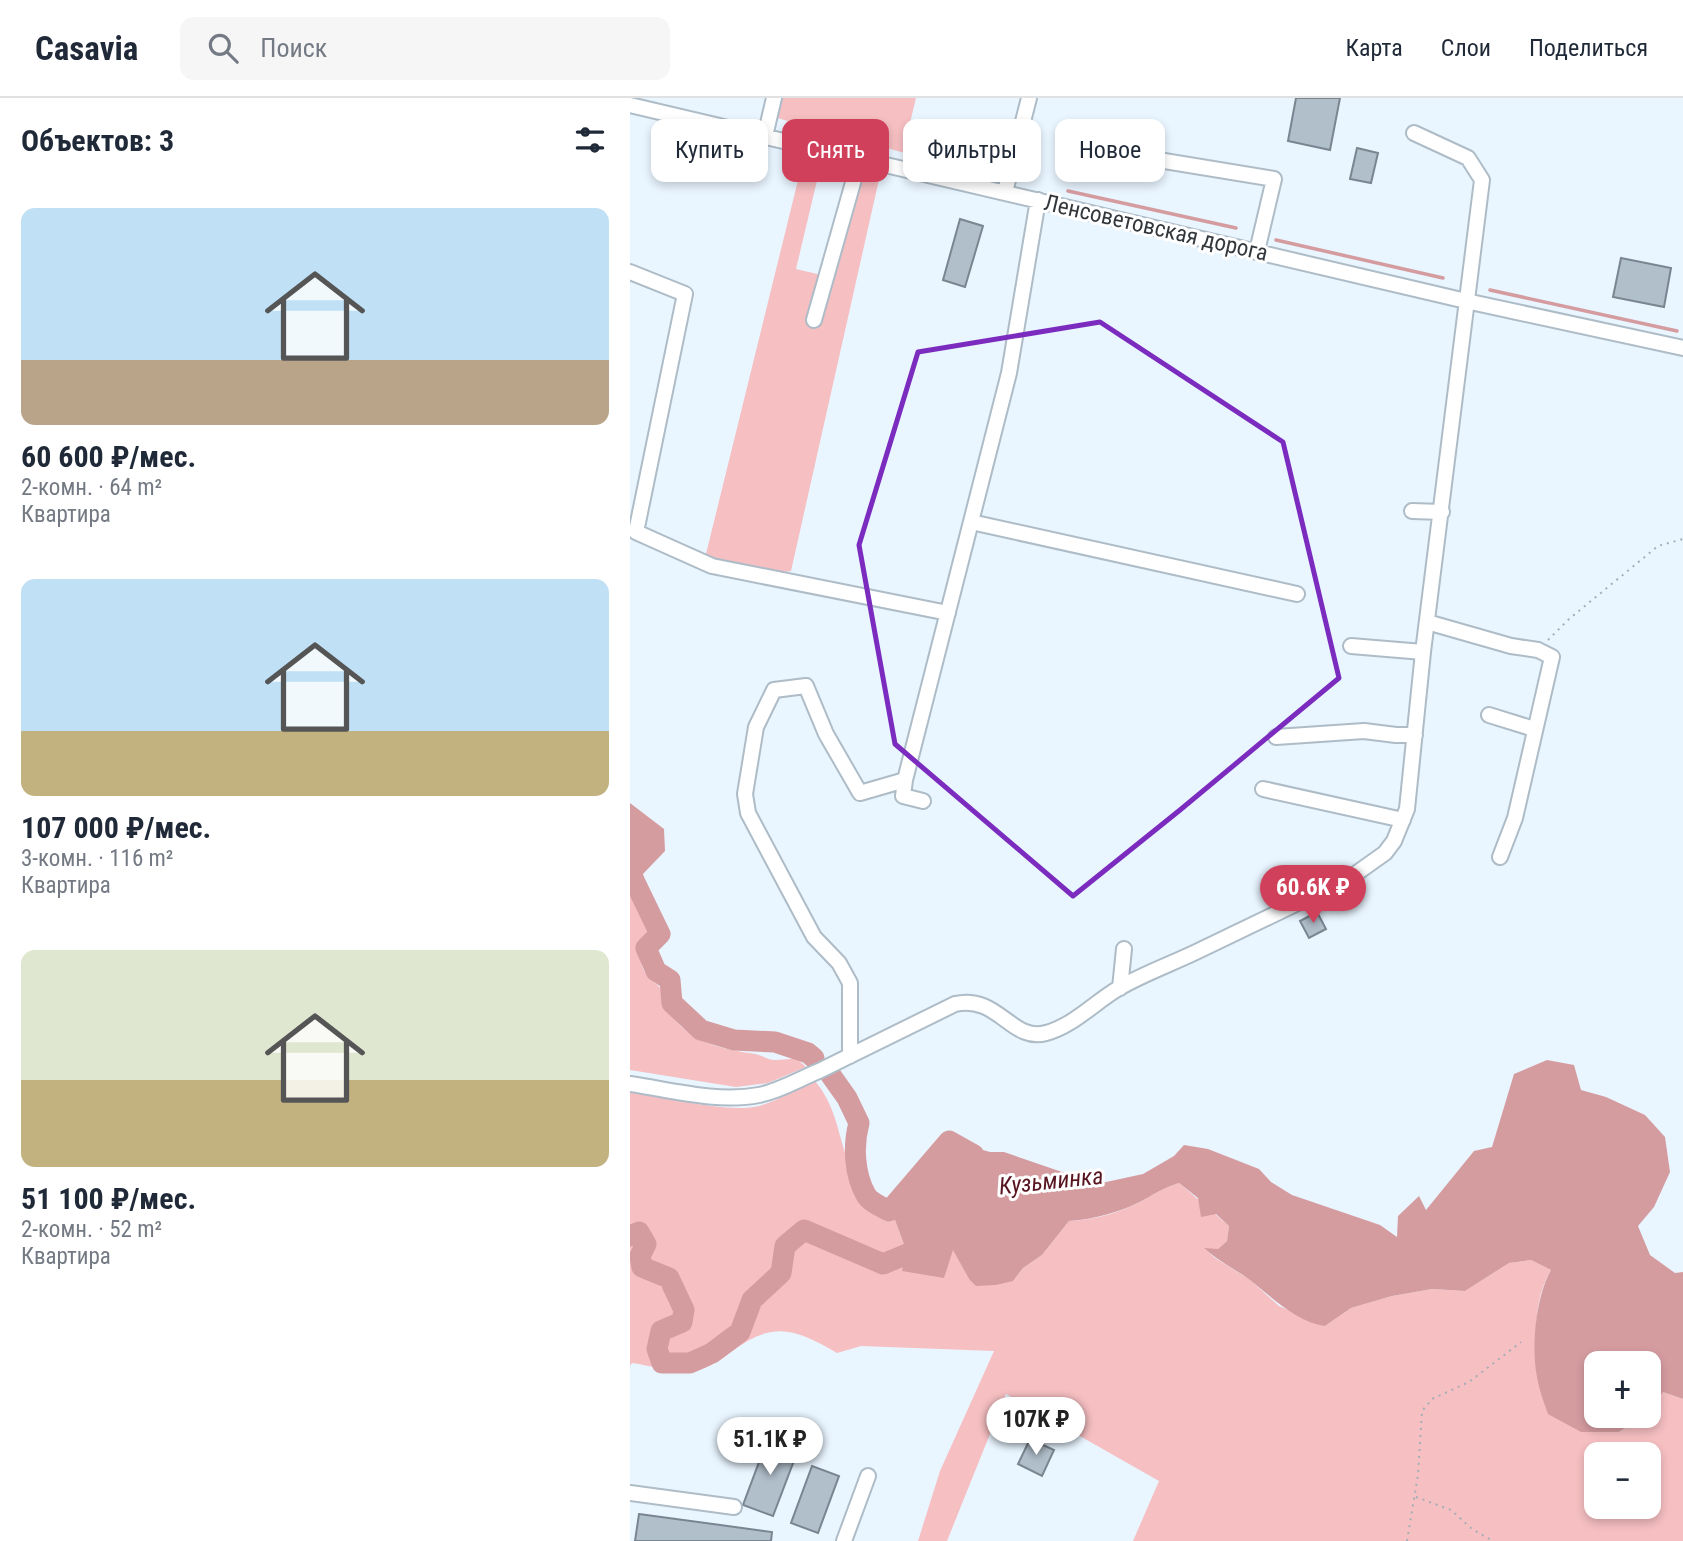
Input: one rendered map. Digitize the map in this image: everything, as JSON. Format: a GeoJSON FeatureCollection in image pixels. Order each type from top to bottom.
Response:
{"type":"FeatureCollection","features":[{"type":"Feature","properties":{"kind":"street"},"geometry":{"type":"LineString","coordinates":[[768,123],[774,98]]}},
{"type":"Feature","properties":{"kind":"street"},"geometry":{"type":"LineString","coordinates":[[1005,192],[1029,98]]}},
{"type":"Feature","properties":{"kind":"street","name":"Ленсоветовская дорога"},"geometry":{"type":"LineString","coordinates":[[631,110],[677,119]]}},
{"type":"Feature","properties":{"kind":"street"},"geometry":{"type":"LineString","coordinates":[[630,1084],[709,1096],[736,1098],[760,1095],[850,1056],[955,1004],[968,1001],[991,1008],[1020,1029],[1036,1035],[1048,1033],[1062,1027],[1120,988],[1354,875],[1385,853],[1404,820],[1410,795],[1423,652],[1482,180],[1468,158],[1413,133]]}},
{"type":"Feature","properties":{"kind":"street"},"geometry":{"type":"LineString","coordinates":[[1165,161],[1274,178],[1256,251]]}},
{"type":"Feature","properties":{"kind":"street","name":"Ленсоветовская дорога"},"geometry":{"type":"LineString","coordinates":[[889,165],[1466,301],[1683,348]]}},
{"type":"Feature","properties":{"kind":"street"},"geometry":{"type":"LineString","coordinates":[[814,320],[853,182]]}},
{"type":"Feature","properties":{"kind":"street"},"geometry":{"type":"LineString","coordinates":[[923,801],[903,796],[905,780],[1009,373],[1038,200]]}},
{"type":"Feature","properties":{"kind":"street"},"geometry":{"type":"LineString","coordinates":[[630,272],[685,294],[636,533],[712,566],[948,613]]}},
{"type":"Feature","properties":{"kind":"street"},"geometry":{"type":"LineString","coordinates":[[1412,511],[1442,512]]}},
{"type":"Feature","properties":{"kind":"street"},"geometry":{"type":"LineString","coordinates":[[971,522],[1297,594]]}},
{"type":"Feature","properties":{"kind":"street"},"geometry":{"type":"LineString","coordinates":[[1427,622],[1511,646],[1538,650],[1552,657],[1515,818],[1500,857]]}},
{"type":"Feature","properties":{"kind":"street"},"geometry":{"type":"LineString","coordinates":[[1351,646],[1423,652]]}},
{"type":"Feature","properties":{"kind":"street"},"geometry":{"type":"LineString","coordinates":[[850,1056],[850,983],[839,963],[814,937],[748,813],[745,794],[756,727],[774,690],[806,686],[827,734],[860,793],[905,780]]}},
{"type":"Feature","properties":{"kind":"street"},"geometry":{"type":"LineString","coordinates":[[1489,715],[1534,729]]}},
{"type":"Feature","properties":{"kind":"street"},"geometry":{"type":"LineString","coordinates":[[1276,737],[1364,731],[1415,735]]}},
{"type":"Feature","properties":{"kind":"street"},"geometry":{"type":"LineString","coordinates":[[1263,789],[1404,820]]}},
{"type":"Feature","properties":{"kind":"street"},"geometry":{"type":"LineString","coordinates":[[1120,988],[1124,949]]}},
{"type":"Feature","properties":{"kind":"street"},"geometry":{"type":"LineString","coordinates":[[844,1541],[868,1476]]}},
{"type":"Feature","properties":{"kind":"street"},"geometry":{"type":"LineString","coordinates":[[630,1493],[734,1507]]}},
{"type":"Feature","properties":{"kind":"path"},"geometry":{"type":"LineString","coordinates":[[1538,650],[1569,619],[1658,546],[1683,539]]}},
{"type":"Feature","properties":{"kind":"path"},"geometry":{"type":"LineString","coordinates":[[1407,1541],[1415,1497],[1422,1410],[1454,1387],[1469,1382],[1521,1342]]}},
{"type":"Feature","properties":{"kind":"path"},"geometry":{"type":"LineString","coordinates":[[1415,1497],[1451,1510],[1472,1529],[1493,1541]]}},
{"type":"Feature","properties":{"kind":"highlighted area"},"geometry":{"type":"Polygon","coordinates":[[[1100,322],[1283,442],[1339,678],[1073,896],[895,744],[859,545],[918,352],[1100,322]]]}},
{"type":"Feature","properties":{"kind":"shaded area"},"geometry":{"type":"Polygon","coordinates":[[[781,98],[916,98],[911,119],[903,119],[903,152],[889,149],[889,119],[777,118],[781,98]]]}},
{"type":"Feature","properties":{"kind":"shaded area"},"geometry":{"type":"Polygon","coordinates":[[[798,182],[817,182],[796,269],[834,278],[858,182],[878,182],[791,571],[776,573],[705,558],[798,182]]]}},
{"type":"Feature","properties":{"kind":"shaded area"},"geometry":{"type":"Polygon","coordinates":[[[630,889],[642,903],[654,934],[639,946],[642,966],[648,977],[660,988],[667,1008],[675,1020],[705,1042],[771,1060],[792,1059],[806,1067],[768,1083],[736,1087],[630,1070],[630,889]]]}},
{"type":"Feature","properties":{"kind":"shaded area"},"geometry":{"type":"Polygon","coordinates":[[[814,1080],[821,1089],[835,1117],[847,1159],[862,1153],[863,1174],[859,1182],[866,1187],[870,1197],[892,1222],[892,1212],[905,1247],[902,1270],[953,1249],[969,1279],[1013,1281],[1023,1268],[1042,1255],[1069,1221],[1100,1217],[1121,1210],[1179,1183],[1229,1226],[1227,1241],[1218,1249],[1205,1249],[1249,1279],[1279,1306],[1325,1326],[1351,1308],[1392,1296],[1432,1289],[1465,1291],[1509,1263],[1531,1260],[1551,1270],[1538,1308],[1537,1376],[1584,1408],[1584,1428],[1613,1428],[1619,1432],[1626,1428],[1661,1428],[1663,1392],[1683,1399],[1683,1541],[1133,1541],[1159,1481],[1006,1394],[947,1541],[918,1541],[940,1471],[994,1351],[861,1346],[837,1353],[797,1334],[774,1332],[748,1341],[706,1368],[696,1371],[672,1371],[632,1363],[630,1366],[630,1090],[692,1103],[740,1108],[754,1107],[814,1080]]]}},
{"type":"Feature","properties":{"kind":"water"},"geometry":{"type":"Polygon","coordinates":[[[630,803],[664,829],[665,851],[643,874],[648,899],[659,923],[653,927],[642,903],[630,889],[630,803]]]}},
{"type":"Feature","properties":{"kind":"water"},"geometry":{"type":"Polygon","coordinates":[[[1547,1060],[1574,1065],[1581,1090],[1606,1097],[1645,1115],[1665,1137],[1670,1172],[1654,1207],[1638,1226],[1650,1255],[1675,1273],[1683,1272],[1683,1399],[1663,1392],[1661,1395],[1661,1351],[1584,1351],[1584,1428],[1626,1428],[1619,1432],[1581,1432],[1548,1414],[1537,1377],[1535,1337],[1538,1307],[1551,1270],[1531,1260],[1509,1263],[1465,1291],[1432,1289],[1392,1296],[1351,1308],[1325,1326],[1294,1314],[1204,1248],[1218,1249],[1227,1241],[1229,1226],[1216,1214],[1201,1217],[1198,1198],[1179,1183],[1120,1210],[1069,1221],[1042,1255],[1023,1268],[1013,1281],[976,1286],[969,1279],[953,1250],[944,1278],[902,1271],[905,1247],[892,1212],[951,1141],[990,1152],[1004,1152],[1097,1184],[1143,1174],[1174,1156],[1184,1145],[1208,1149],[1259,1169],[1271,1182],[1292,1195],[1380,1225],[1397,1237],[1398,1216],[1419,1196],[1426,1210],[1474,1151],[1492,1147],[1514,1074],[1547,1060]]]}},
{"type":"Feature","properties":{"kind":"building"},"geometry":{"type":"Polygon","coordinates":[[[1296,98],[1340,98],[1330,150],[1288,141],[1296,98]]]}},
{"type":"Feature","properties":{"kind":"building"},"geometry":{"type":"Polygon","coordinates":[[[1357,148],[1378,153],[1371,183],[1350,179],[1357,148]]]}},
{"type":"Feature","properties":{"kind":"building"},"geometry":{"type":"Polygon","coordinates":[[[960,219],[983,226],[965,287],[943,280],[960,219]]]}},
{"type":"Feature","properties":{"kind":"building"},"geometry":{"type":"Polygon","coordinates":[[[1621,258],[1671,268],[1664,307],[1613,297],[1621,258]]]}},
{"type":"Feature","properties":{"kind":"building"},"geometry":{"type":"Polygon","coordinates":[[[1317,912],[1326,929],[1309,938],[1300,921],[1317,912]]]}},
{"type":"Feature","properties":{"kind":"building"},"geometry":{"type":"Polygon","coordinates":[[[768,1438],[798,1450],[773,1516],[743,1505],[768,1438]]]}},
{"type":"Feature","properties":{"kind":"building"},"geometry":{"type":"Polygon","coordinates":[[[1030,1439],[1054,1450],[1042,1476],[1018,1464],[1030,1439]]]}},
{"type":"Feature","properties":{"kind":"building"},"geometry":{"type":"Polygon","coordinates":[[[812,1466],[839,1476],[818,1533],[791,1523],[812,1466]]]}},
{"type":"Feature","properties":{"kind":"building"},"geometry":{"type":"Polygon","coordinates":[[[639,1514],[772,1532],[771,1541],[635,1541],[639,1514]]]}},
{"type":"Feature","properties":{"kind":"waterway"},"geometry":{"type":"LineString","coordinates":[[1068,191],[1236,228]]}},
{"type":"Feature","properties":{"kind":"waterway"},"geometry":{"type":"LineString","coordinates":[[1276,240],[1443,278]]}},
{"type":"Feature","properties":{"kind":"waterway"},"geometry":{"type":"LineString","coordinates":[[1490,290],[1677,331]]}},
{"type":"Feature","properties":{"kind":"waterway"},"geometry":{"type":"LineString","coordinates":[[630,872],[660,934],[646,948],[656,971],[670,980],[672,1003],[701,1030],[734,1040],[775,1042],[808,1053],[814,1058]]}},
{"type":"Feature","properties":{"kind":"waterway"},"geometry":{"type":"LineString","coordinates":[[830,1074],[847,1098],[859,1123],[855,1150],[862,1187],[868,1198],[880,1206],[889,1211],[949,1141],[974,1155]]}},
{"type":"Feature","properties":{"kind":"waterway","name":"Кузьминка"},"geometry":{"type":"LineString","coordinates":[[630,1236],[639,1232],[646,1244],[640,1256],[642,1267],[669,1278],[684,1310],[682,1322],[661,1331],[657,1349],[662,1363],[690,1363],[712,1353],[740,1332],[752,1300],[781,1273],[785,1246],[804,1230],[883,1264],[929,1245]]}}]}
